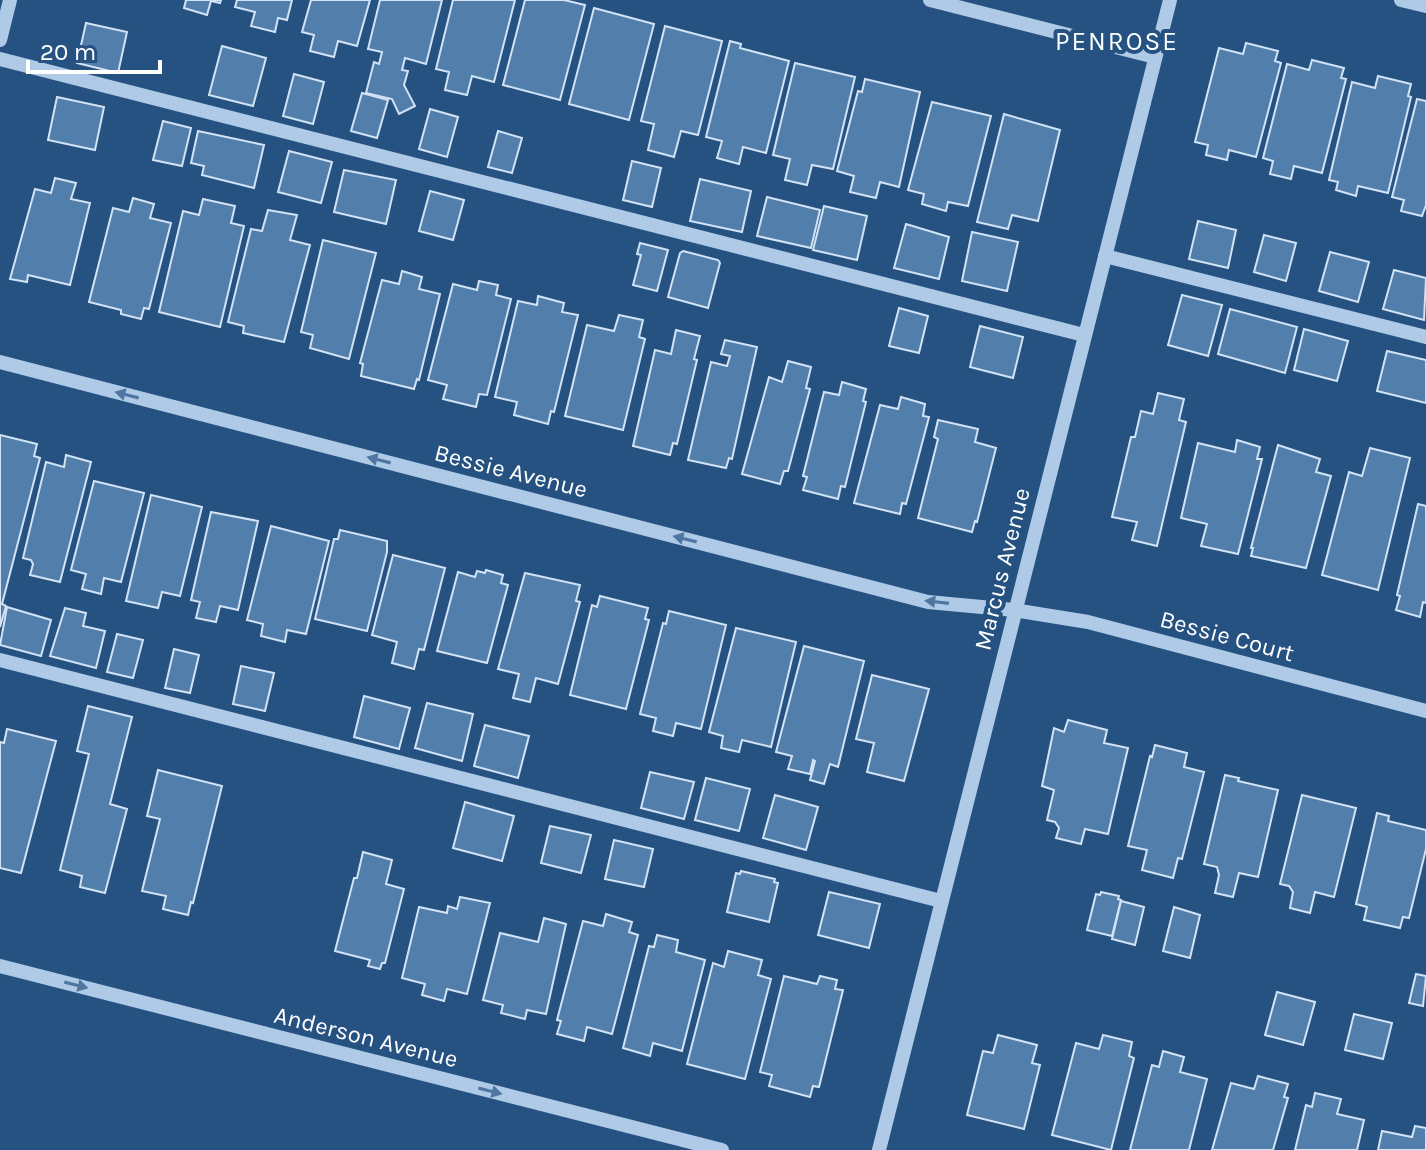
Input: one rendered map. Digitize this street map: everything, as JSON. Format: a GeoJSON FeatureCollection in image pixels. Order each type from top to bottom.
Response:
{"type":"FeatureCollection","features":[{"type":"Feature","properties":{"kind":"street"},"geometry":{"type":"LineString","coordinates":[[0,40],[10,0]]}},
{"type":"Feature","properties":{"kind":"street"},"geometry":{"type":"LineString","coordinates":[[930,0],[1155,57]]}},
{"type":"Feature","properties":{"kind":"street","name":"Marcus Avenue"},"geometry":{"type":"LineString","coordinates":[[879,1150],[1170,0]]}},
{"type":"Feature","properties":{"kind":"street"},"geometry":{"type":"LineString","coordinates":[[1401,0],[1426,6]]}},
{"type":"Feature","properties":{"kind":"street"},"geometry":{"type":"LineString","coordinates":[[0,59],[1084,335]]}},
{"type":"Feature","properties":{"kind":"street"},"geometry":{"type":"LineString","coordinates":[[1105,256],[1426,337]]}},
{"type":"Feature","properties":{"kind":"street","name":"Bessie Avenue"},"geometry":{"type":"LineString","coordinates":[[0,362],[928,602],[1014,610]]}},
{"type":"Feature","properties":{"kind":"street","name":"Bessie Court"},"geometry":{"type":"LineString","coordinates":[[1014,610],[1088,622],[1426,711]]}},
{"type":"Feature","properties":{"kind":"street"},"geometry":{"type":"LineString","coordinates":[[0,660],[941,901]]}},
{"type":"Feature","properties":{"kind":"street","name":"Anderson Avenue"},"geometry":{"type":"LineString","coordinates":[[0,966],[722,1150]]}},
{"type":"Feature","properties":{"kind":"building"},"geometry":{"type":"Polygon","coordinates":[[[186,0],[221,0],[220,3],[211,1],[207,15],[184,8],[186,0]]]}},
{"type":"Feature","properties":{"kind":"building"},"geometry":{"type":"Polygon","coordinates":[[[237,0],[292,0],[287,20],[278,18],[275,32],[251,26],[255,12],[235,7],[237,0]]]}},
{"type":"Feature","properties":{"kind":"building"},"geometry":{"type":"Polygon","coordinates":[[[311,0],[370,0],[357,46],[338,41],[334,57],[310,51],[314,35],[302,32],[311,0]]]}},
{"type":"Feature","properties":{"kind":"building"},"geometry":{"type":"Polygon","coordinates":[[[380,0],[442,0],[426,64],[405,58],[402,70],[408,71],[404,85],[415,106],[399,114],[392,99],[366,93],[374,62],[379,64],[382,52],[368,49],[380,0]]]}},
{"type":"Feature","properties":{"kind":"building"},"geometry":{"type":"Polygon","coordinates":[[[453,0],[515,0],[494,82],[472,76],[467,95],[445,90],[449,72],[436,69],[453,0]]]}},
{"type":"Feature","properties":{"kind":"building"},"geometry":{"type":"Polygon","coordinates":[[[525,0],[564,0],[585,5],[560,100],[503,85],[525,0]]]}},
{"type":"Feature","properties":{"kind":"building"},"geometry":{"type":"Polygon","coordinates":[[[594,8],[654,24],[629,120],[569,104],[594,8]]]}},
{"type":"Feature","properties":{"kind":"building"},"geometry":{"type":"Polygon","coordinates":[[[86,23],[127,32],[118,73],[77,63],[86,23]]]}},
{"type":"Feature","properties":{"kind":"building"},"geometry":{"type":"Polygon","coordinates":[[[665,26],[722,41],[698,135],[681,131],[674,157],[648,150],[654,124],[641,121],[665,26]]]}},
{"type":"Feature","properties":{"kind":"building"},"geometry":{"type":"Polygon","coordinates":[[[730,41],[741,44],[740,48],[789,61],[766,153],[743,147],[739,164],[717,158],[722,141],[706,137],[730,41]]]}},
{"type":"Feature","properties":{"kind":"building"},"geometry":{"type":"Polygon","coordinates":[[[1246,43],[1278,51],[1275,61],[1281,63],[1256,157],[1229,150],[1227,160],[1206,155],[1208,145],[1195,142],[1219,48],[1243,54],[1246,43]]]}},
{"type":"Feature","properties":{"kind":"building"},"geometry":{"type":"Polygon","coordinates":[[[222,46],[266,58],[253,106],[209,95],[222,46]]]}},
{"type":"Feature","properties":{"kind":"building"},"geometry":{"type":"Polygon","coordinates":[[[1312,60],[1344,68],[1341,78],[1346,79],[1322,173],[1294,166],[1291,179],[1270,174],[1273,161],[1263,158],[1287,64],[1309,70],[1312,60]]]}},
{"type":"Feature","properties":{"kind":"building"},"geometry":{"type":"Polygon","coordinates":[[[795,63],[855,77],[833,169],[812,165],[807,185],[785,180],[790,159],[773,155],[795,63]]]}},
{"type":"Feature","properties":{"kind":"building"},"geometry":{"type":"Polygon","coordinates":[[[294,74],[324,82],[313,124],[283,116],[294,74]]]}},
{"type":"Feature","properties":{"kind":"building"},"geometry":{"type":"Polygon","coordinates":[[[1378,76],[1411,84],[1408,96],[1411,97],[1388,193],[1358,186],[1356,196],[1336,190],[1338,182],[1329,180],[1352,82],[1375,88],[1378,76]]]}},
{"type":"Feature","properties":{"kind":"building"},"geometry":{"type":"Polygon","coordinates":[[[865,79],[920,92],[899,187],[880,182],[876,198],[850,192],[854,176],[837,171],[858,91],[862,92],[865,79]]]}},
{"type":"Feature","properties":{"kind":"building"},"geometry":{"type":"Polygon","coordinates":[[[362,93],[388,100],[377,138],[351,131],[362,93]]]}},
{"type":"Feature","properties":{"kind":"building"},"geometry":{"type":"Polygon","coordinates":[[[57,97],[104,107],[95,150],[48,140],[57,97]]]}},
{"type":"Feature","properties":{"kind":"building"},"geometry":{"type":"Polygon","coordinates":[[[1417,99],[1426,101],[1426,205],[1422,216],[1401,211],[1404,200],[1392,197],[1417,99]]]}},
{"type":"Feature","properties":{"kind":"building"},"geometry":{"type":"Polygon","coordinates":[[[932,102],[991,116],[968,206],[948,202],[946,211],[922,204],[924,194],[908,190],[932,102]]]}},
{"type":"Feature","properties":{"kind":"building"},"geometry":{"type":"Polygon","coordinates":[[[430,109],[458,117],[447,157],[419,149],[430,109]]]}},
{"type":"Feature","properties":{"kind":"building"},"geometry":{"type":"Polygon","coordinates":[[[1004,114],[1060,130],[1038,221],[1012,215],[1008,229],[977,222],[1004,114]]]}},
{"type":"Feature","properties":{"kind":"building"},"geometry":{"type":"Polygon","coordinates":[[[163,121],[191,128],[182,166],[153,160],[163,121]]]}},
{"type":"Feature","properties":{"kind":"building"},"geometry":{"type":"Polygon","coordinates":[[[198,131],[264,145],[254,188],[202,175],[204,166],[191,163],[198,131]]]}},
{"type":"Feature","properties":{"kind":"building"},"geometry":{"type":"Polygon","coordinates":[[[498,131],[522,138],[512,173],[488,167],[498,131]]]}},
{"type":"Feature","properties":{"kind":"building"},"geometry":{"type":"Polygon","coordinates":[[[289,151],[332,162],[321,203],[278,192],[289,151]]]}},
{"type":"Feature","properties":{"kind":"building"},"geometry":{"type":"Polygon","coordinates":[[[632,161],[661,168],[652,207],[623,200],[632,161]]]}},
{"type":"Feature","properties":{"kind":"building"},"geometry":{"type":"Polygon","coordinates":[[[344,170],[396,180],[386,224],[334,212],[344,170]]]}},
{"type":"Feature","properties":{"kind":"building"},"geometry":{"type":"Polygon","coordinates":[[[55,178],[76,183],[71,199],[90,203],[70,285],[28,275],[27,282],[10,279],[35,189],[51,193],[55,178]]]}},
{"type":"Feature","properties":{"kind":"building"},"geometry":{"type":"Polygon","coordinates":[[[700,179],[751,191],[742,232],[690,221],[700,179]]]}},
{"type":"Feature","properties":{"kind":"building"},"geometry":{"type":"Polygon","coordinates":[[[430,191],[464,200],[453,240],[419,231],[430,191]]]}},
{"type":"Feature","properties":{"kind":"building"},"geometry":{"type":"Polygon","coordinates":[[[767,197],[820,210],[811,248],[757,236],[767,197]]]}},
{"type":"Feature","properties":{"kind":"building"},"geometry":{"type":"Polygon","coordinates":[[[133,198],[154,204],[150,218],[171,223],[149,309],[144,308],[141,319],[89,302],[113,208],[129,212],[133,198]]]}},
{"type":"Feature","properties":{"kind":"building"},"geometry":{"type":"Polygon","coordinates":[[[203,199],[235,206],[231,223],[244,226],[220,327],[159,312],[183,211],[199,215],[203,199]]]}},
{"type":"Feature","properties":{"kind":"building"},"geometry":{"type":"Polygon","coordinates":[[[824,206],[867,216],[857,260],[813,250],[824,206]]]}},
{"type":"Feature","properties":{"kind":"building"},"geometry":{"type":"Polygon","coordinates":[[[268,210],[297,215],[290,240],[310,245],[284,342],[243,333],[244,326],[228,322],[251,229],[262,231],[268,210]]]}},
{"type":"Feature","properties":{"kind":"building"},"geometry":{"type":"Polygon","coordinates":[[[1198,221],[1236,230],[1228,268],[1189,259],[1198,221]]]}},
{"type":"Feature","properties":{"kind":"building"},"geometry":{"type":"Polygon","coordinates":[[[906,224],[949,237],[939,279],[894,268],[906,224]]]}},
{"type":"Feature","properties":{"kind":"building"},"geometry":{"type":"Polygon","coordinates":[[[972,232],[1018,242],[1007,291],[962,281],[972,232]]]}},
{"type":"Feature","properties":{"kind":"building"},"geometry":{"type":"Polygon","coordinates":[[[1264,235],[1296,243],[1286,281],[1254,272],[1264,235]]]}},
{"type":"Feature","properties":{"kind":"building"},"geometry":{"type":"Polygon","coordinates":[[[323,240],[376,253],[349,359],[310,348],[313,335],[301,332],[323,240]]]}},
{"type":"Feature","properties":{"kind":"building"},"geometry":{"type":"Polygon","coordinates":[[[640,243],[668,250],[657,291],[633,285],[641,255],[637,254],[640,243]]]}},
{"type":"Feature","properties":{"kind":"building"},"geometry":{"type":"Polygon","coordinates":[[[683,251],[720,263],[708,308],[668,297],[683,251]]]}},
{"type":"Feature","properties":{"kind":"building"},"geometry":{"type":"Polygon","coordinates":[[[1330,252],[1369,262],[1358,302],[1319,291],[1330,252]]]}},
{"type":"Feature","properties":{"kind":"building"},"geometry":{"type":"Polygon","coordinates":[[[1394,270],[1426,278],[1424,320],[1383,309],[1394,270]]]}},
{"type":"Feature","properties":{"kind":"building"},"geometry":{"type":"Polygon","coordinates":[[[402,271],[422,277],[419,289],[440,294],[419,380],[414,389],[361,376],[363,364],[360,363],[382,280],[399,284],[402,271]]]}},
{"type":"Feature","properties":{"kind":"building"},"geometry":{"type":"Polygon","coordinates":[[[479,281],[498,285],[496,295],[511,299],[487,395],[479,394],[476,407],[443,399],[447,385],[428,380],[453,284],[477,290],[479,281]]]}},
{"type":"Feature","properties":{"kind":"building"},"geometry":{"type":"Polygon","coordinates":[[[1182,295],[1222,305],[1208,356],[1168,345],[1182,295]]]}},
{"type":"Feature","properties":{"kind":"building"},"geometry":{"type":"Polygon","coordinates":[[[538,296],[564,303],[562,312],[578,315],[554,412],[551,411],[548,424],[514,415],[517,402],[495,397],[518,301],[537,305],[538,296]]]}},
{"type":"Feature","properties":{"kind":"building"},"geometry":{"type":"Polygon","coordinates":[[[899,308],[928,316],[919,353],[889,346],[899,308]]]}},
{"type":"Feature","properties":{"kind":"building"},"geometry":{"type":"Polygon","coordinates":[[[1230,309],[1297,327],[1285,373],[1218,354],[1230,309]]]}},
{"type":"Feature","properties":{"kind":"building"},"geometry":{"type":"Polygon","coordinates":[[[619,315],[643,320],[639,337],[645,339],[623,430],[565,416],[587,325],[614,331],[619,315]]]}},
{"type":"Feature","properties":{"kind":"building"},"geometry":{"type":"Polygon","coordinates":[[[980,326],[1023,337],[1013,378],[970,367],[980,326]]]}},
{"type":"Feature","properties":{"kind":"building"},"geometry":{"type":"Polygon","coordinates":[[[1304,329],[1348,341],[1337,381],[1294,370],[1304,329]]]}},
{"type":"Feature","properties":{"kind":"building"},"geometry":{"type":"Polygon","coordinates":[[[676,330],[700,336],[677,444],[673,443],[670,455],[633,446],[655,350],[671,354],[676,330]]]}},
{"type":"Feature","properties":{"kind":"building"},"geometry":{"type":"Polygon","coordinates":[[[725,340],[757,347],[732,459],[729,458],[726,468],[688,460],[711,362],[727,366],[730,356],[721,354],[725,340]]]}},
{"type":"Feature","properties":{"kind":"building"},"geometry":{"type":"Polygon","coordinates":[[[1387,351],[1426,360],[1426,403],[1377,391],[1387,351]]]}},
{"type":"Feature","properties":{"kind":"building"},"geometry":{"type":"Polygon","coordinates":[[[788,361],[811,367],[806,388],[810,389],[788,471],[784,471],[780,484],[742,474],[769,377],[782,382],[788,361]]]}},
{"type":"Feature","properties":{"kind":"building"},"geometry":{"type":"Polygon","coordinates":[[[842,382],[866,389],[863,401],[866,402],[845,487],[841,486],[838,499],[803,490],[807,477],[803,476],[824,392],[839,395],[842,382]]]}},
{"type":"Feature","properties":{"kind":"building"},"geometry":{"type":"Polygon","coordinates":[[[1158,393],[1184,399],[1179,420],[1186,422],[1157,546],[1132,540],[1137,522],[1112,517],[1131,437],[1135,437],[1141,411],[1153,414],[1158,393]]]}},
{"type":"Feature","properties":{"kind":"building"},"geometry":{"type":"Polygon","coordinates":[[[901,397],[925,404],[923,416],[929,417],[906,504],[902,503],[900,514],[854,503],[880,405],[898,409],[901,397]]]}},
{"type":"Feature","properties":{"kind":"building"},"geometry":{"type":"Polygon","coordinates":[[[938,420],[978,429],[975,442],[996,448],[972,532],[918,518],[938,439],[934,437],[938,420]]]}},
{"type":"Feature","properties":{"kind":"building"},"geometry":{"type":"Polygon","coordinates":[[[0,435],[37,444],[34,456],[40,458],[2,604],[6,606],[0,627],[0,435]]]}},
{"type":"Feature","properties":{"kind":"building"},"geometry":{"type":"Polygon","coordinates":[[[1237,440],[1260,447],[1257,459],[1262,459],[1238,554],[1201,546],[1207,524],[1181,518],[1198,443],[1235,452],[1237,440]]]}},
{"type":"Feature","properties":{"kind":"building"},"geometry":{"type":"Polygon","coordinates":[[[1278,445],[1320,459],[1316,472],[1331,476],[1306,568],[1251,556],[1278,445]]]}},
{"type":"Feature","properties":{"kind":"building"},"geometry":{"type":"Polygon","coordinates":[[[1370,448],[1410,458],[1378,590],[1322,575],[1349,472],[1362,476],[1370,448]]]}},
{"type":"Feature","properties":{"kind":"building"},"geometry":{"type":"Polygon","coordinates":[[[66,455],[91,462],[60,582],[30,575],[33,564],[31,560],[23,558],[46,462],[64,467],[66,455]]]}},
{"type":"Feature","properties":{"kind":"building"},"geometry":{"type":"Polygon","coordinates":[[[94,481],[144,493],[121,582],[104,578],[101,594],[82,589],[86,574],[71,570],[94,481]]]}},
{"type":"Feature","properties":{"kind":"building"},"geometry":{"type":"Polygon","coordinates":[[[151,495],[202,507],[180,596],[162,592],[158,608],[126,601],[151,495]]]}},
{"type":"Feature","properties":{"kind":"building"},"geometry":{"type":"Polygon","coordinates":[[[1418,504],[1426,506],[1426,603],[1423,602],[1420,617],[1396,610],[1418,504]]]}},
{"type":"Feature","properties":{"kind":"building"},"geometry":{"type":"Polygon","coordinates":[[[211,512],[258,521],[238,610],[220,606],[216,622],[196,618],[200,602],[191,600],[211,512]]]}},
{"type":"Feature","properties":{"kind":"building"},"geometry":{"type":"Polygon","coordinates":[[[271,526],[329,541],[306,634],[287,630],[285,642],[261,636],[263,624],[247,620],[271,526]]]}},
{"type":"Feature","properties":{"kind":"building"},"geometry":{"type":"Polygon","coordinates":[[[340,530],[387,541],[367,631],[315,619],[334,539],[338,539],[340,530]]]}},
{"type":"Feature","properties":{"kind":"building"},"geometry":{"type":"Polygon","coordinates":[[[393,555],[445,568],[424,650],[419,649],[414,669],[392,663],[397,642],[372,635],[393,555]]]}},
{"type":"Feature","properties":{"kind":"building"},"geometry":{"type":"Polygon","coordinates":[[[486,570],[503,575],[501,583],[508,585],[487,663],[437,651],[458,572],[475,577],[477,571],[485,573],[486,570]]]}},
{"type":"Feature","properties":{"kind":"building"},"geometry":{"type":"Polygon","coordinates":[[[525,573],[580,585],[576,601],[580,602],[558,684],[536,678],[530,702],[513,698],[519,674],[498,669],[525,573]]]}},
{"type":"Feature","properties":{"kind":"building"},"geometry":{"type":"Polygon","coordinates":[[[600,596],[648,608],[645,619],[649,620],[626,709],[570,695],[592,605],[597,607],[600,596]]]}},
{"type":"Feature","properties":{"kind":"building"},"geometry":{"type":"Polygon","coordinates":[[[7,607],[51,620],[41,656],[0,645],[7,607]]]}},
{"type":"Feature","properties":{"kind":"building"},"geometry":{"type":"Polygon","coordinates":[[[65,608],[86,613],[83,626],[105,631],[96,668],[50,656],[65,608]]]}},
{"type":"Feature","properties":{"kind":"building"},"geometry":{"type":"Polygon","coordinates":[[[669,611],[726,625],[701,729],[676,723],[673,736],[653,731],[656,718],[640,714],[663,623],[666,624],[669,611]]]}},
{"type":"Feature","properties":{"kind":"building"},"geometry":{"type":"Polygon","coordinates":[[[736,628],[796,642],[771,747],[742,740],[739,752],[721,748],[723,736],[709,732],[736,628]]]}},
{"type":"Feature","properties":{"kind":"building"},"geometry":{"type":"Polygon","coordinates":[[[117,634],[143,640],[133,678],[107,672],[117,634]]]}},
{"type":"Feature","properties":{"kind":"building"},"geometry":{"type":"Polygon","coordinates":[[[804,646],[864,661],[838,767],[830,764],[824,784],[810,780],[815,761],[810,774],[788,769],[792,756],[776,752],[804,646]]]}},
{"type":"Feature","properties":{"kind":"building"},"geometry":{"type":"Polygon","coordinates":[[[174,649],[199,655],[190,693],[165,688],[174,649]]]}},
{"type":"Feature","properties":{"kind":"building"},"geometry":{"type":"Polygon","coordinates":[[[241,666],[274,673],[265,711],[233,704],[241,666]]]}},
{"type":"Feature","properties":{"kind":"building"},"geometry":{"type":"Polygon","coordinates":[[[872,675],[929,689],[904,781],[867,772],[874,743],[856,739],[872,675]]]}},
{"type":"Feature","properties":{"kind":"building"},"geometry":{"type":"Polygon","coordinates":[[[364,696],[410,708],[399,749],[354,737],[364,696]]]}},
{"type":"Feature","properties":{"kind":"building"},"geometry":{"type":"Polygon","coordinates":[[[427,703],[473,714],[462,761],[415,748],[427,703]]]}},
{"type":"Feature","properties":{"kind":"building"},"geometry":{"type":"Polygon","coordinates":[[[88,706],[132,717],[110,804],[127,809],[105,893],[80,887],[82,876],[60,870],[89,754],[77,751],[88,706]]]}},
{"type":"Feature","properties":{"kind":"building"},"geometry":{"type":"Polygon","coordinates":[[[1068,720],[1107,730],[1104,743],[1128,748],[1108,834],[1085,829],[1081,844],[1056,838],[1059,828],[1055,822],[1047,820],[1054,790],[1042,786],[1054,728],[1064,732],[1068,720]]]}},
{"type":"Feature","properties":{"kind":"building"},"geometry":{"type":"Polygon","coordinates":[[[485,725],[529,736],[518,778],[474,766],[485,725]]]}},
{"type":"Feature","properties":{"kind":"building"},"geometry":{"type":"Polygon","coordinates":[[[7,729],[56,741],[21,873],[0,868],[0,742],[4,743],[7,729]]]}},
{"type":"Feature","properties":{"kind":"building"},"geometry":{"type":"Polygon","coordinates":[[[1155,745],[1187,753],[1184,767],[1204,772],[1182,859],[1178,858],[1173,878],[1142,870],[1147,850],[1128,846],[1155,745]]]}},
{"type":"Feature","properties":{"kind":"building"},"geometry":{"type":"Polygon","coordinates":[[[158,770],[222,786],[188,915],[163,909],[166,896],[142,891],[160,819],[147,816],[158,770]]]}},
{"type":"Feature","properties":{"kind":"building"},"geometry":{"type":"Polygon","coordinates":[[[650,772],[694,782],[684,819],[641,808],[650,772]]]}},
{"type":"Feature","properties":{"kind":"building"},"geometry":{"type":"Polygon","coordinates":[[[1225,775],[1278,790],[1258,877],[1239,873],[1233,897],[1215,893],[1219,875],[1217,867],[1204,864],[1225,775]]]}},
{"type":"Feature","properties":{"kind":"building"},"geometry":{"type":"Polygon","coordinates":[[[706,778],[750,789],[739,831],[695,820],[706,778]]]}},
{"type":"Feature","properties":{"kind":"building"},"geometry":{"type":"Polygon","coordinates":[[[775,795],[818,807],[806,850],[763,838],[775,795]]]}},
{"type":"Feature","properties":{"kind":"building"},"geometry":{"type":"Polygon","coordinates":[[[1302,795],[1356,808],[1334,897],[1315,892],[1310,913],[1290,908],[1293,892],[1289,886],[1280,884],[1302,795]]]}},
{"type":"Feature","properties":{"kind":"building"},"geometry":{"type":"Polygon","coordinates":[[[465,802],[514,816],[502,861],[453,848],[465,802]]]}},
{"type":"Feature","properties":{"kind":"building"},"geometry":{"type":"Polygon","coordinates":[[[1377,813],[1389,816],[1388,821],[1426,830],[1426,849],[1409,918],[1403,917],[1400,928],[1364,920],[1367,907],[1356,904],[1377,813]]]}},
{"type":"Feature","properties":{"kind":"building"},"geometry":{"type":"Polygon","coordinates":[[[550,826],[591,835],[581,873],[541,863],[550,826]]]}},
{"type":"Feature","properties":{"kind":"building"},"geometry":{"type":"Polygon","coordinates":[[[614,840],[653,849],[644,887],[605,879],[614,840]]]}},
{"type":"Feature","properties":{"kind":"building"},"geometry":{"type":"Polygon","coordinates":[[[363,852],[392,860],[386,884],[404,889],[385,963],[380,969],[368,966],[370,960],[335,951],[363,852]]]}},
{"type":"Feature","properties":{"kind":"building"},"geometry":{"type":"Polygon","coordinates":[[[741,871],[775,879],[774,882],[778,883],[769,922],[727,912],[736,873],[740,874],[741,871]]]}},
{"type":"Feature","properties":{"kind":"building"},"geometry":{"type":"Polygon","coordinates":[[[829,892],[880,904],[869,948],[818,935],[829,892]]]}},
{"type":"Feature","properties":{"kind":"building"},"geometry":{"type":"Polygon","coordinates":[[[1101,892],[1119,896],[1121,900],[1112,936],[1087,930],[1096,894],[1100,895],[1101,892]]]}},
{"type":"Feature","properties":{"kind":"building"},"geometry":{"type":"Polygon","coordinates":[[[460,897],[490,903],[467,994],[447,989],[444,1001],[422,995],[425,984],[402,978],[419,907],[447,913],[448,906],[457,909],[460,897]]]}},
{"type":"Feature","properties":{"kind":"building"},"geometry":{"type":"Polygon","coordinates":[[[1121,901],[1144,907],[1135,945],[1112,939],[1121,901]]]}},
{"type":"Feature","properties":{"kind":"building"},"geometry":{"type":"Polygon","coordinates":[[[1174,907],[1200,915],[1190,958],[1163,951],[1174,907]]]}},
{"type":"Feature","properties":{"kind":"building"},"geometry":{"type":"Polygon","coordinates":[[[606,914],[632,922],[629,932],[638,935],[612,1034],[587,1027],[584,1041],[557,1034],[561,1021],[557,1020],[583,921],[603,926],[606,914]]]}},
{"type":"Feature","properties":{"kind":"building"},"geometry":{"type":"Polygon","coordinates":[[[544,918],[566,924],[546,1014],[527,1010],[525,1019],[501,1013],[503,1005],[483,1000],[500,933],[538,942],[544,918]]]}},
{"type":"Feature","properties":{"kind":"building"},"geometry":{"type":"Polygon","coordinates":[[[657,935],[678,940],[676,952],[705,960],[682,1051],[653,1043],[650,1056],[623,1048],[649,946],[654,947],[657,935]]]}},
{"type":"Feature","properties":{"kind":"building"},"geometry":{"type":"Polygon","coordinates":[[[728,951],[762,960],[758,975],[771,979],[745,1079],[687,1064],[713,963],[724,967],[728,951]]]}},
{"type":"Feature","properties":{"kind":"building"},"geometry":{"type":"Polygon","coordinates":[[[1416,974],[1426,976],[1423,1006],[1409,1003],[1416,974]]]}},
{"type":"Feature","properties":{"kind":"building"},"geometry":{"type":"Polygon","coordinates":[[[784,976],[817,984],[820,976],[837,980],[835,989],[843,990],[819,1087],[813,1086],[810,1097],[769,1086],[772,1075],[760,1072],[784,976]]]}},
{"type":"Feature","properties":{"kind":"building"},"geometry":{"type":"Polygon","coordinates":[[[1277,992],[1315,1002],[1303,1045],[1265,1035],[1277,992]]]}},
{"type":"Feature","properties":{"kind":"building"},"geometry":{"type":"Polygon","coordinates":[[[1354,1014],[1392,1023],[1383,1059],[1345,1050],[1354,1014]]]}},
{"type":"Feature","properties":{"kind":"building"},"geometry":{"type":"Polygon","coordinates":[[[998,1035],[1037,1045],[1032,1063],[1040,1065],[1024,1129],[967,1115],[983,1051],[993,1053],[998,1035]]]}},
{"type":"Feature","properties":{"kind":"building"},"geometry":{"type":"Polygon","coordinates":[[[1103,1035],[1132,1042],[1129,1056],[1134,1058],[1111,1150],[1052,1135],[1076,1043],[1099,1049],[1103,1035]]]}},
{"type":"Feature","properties":{"kind":"building"},"geometry":{"type":"Polygon","coordinates":[[[1163,1051],[1184,1057],[1180,1072],[1207,1079],[1189,1150],[1130,1150],[1152,1065],[1159,1067],[1163,1051]]]}},
{"type":"Feature","properties":{"kind":"building"},"geometry":{"type":"Polygon","coordinates":[[[1258,1076],[1288,1084],[1284,1097],[1288,1098],[1273,1150],[1212,1150],[1231,1083],[1254,1089],[1258,1076]]]}},
{"type":"Feature","properties":{"kind":"building"},"geometry":{"type":"Polygon","coordinates":[[[1315,1093],[1341,1099],[1337,1114],[1364,1120],[1357,1150],[1295,1150],[1306,1105],[1312,1107],[1315,1093]]]}},
{"type":"Feature","properties":{"kind":"building"},"geometry":{"type":"Polygon","coordinates":[[[1415,1126],[1426,1128],[1426,1150],[1378,1150],[1382,1131],[1412,1137],[1415,1126]]]}},
{"type":"Feature","properties":{"kind":"district","name":"PENROSE"},"geometry":{"type":"Point","coordinates":[1117,41]}}]}
